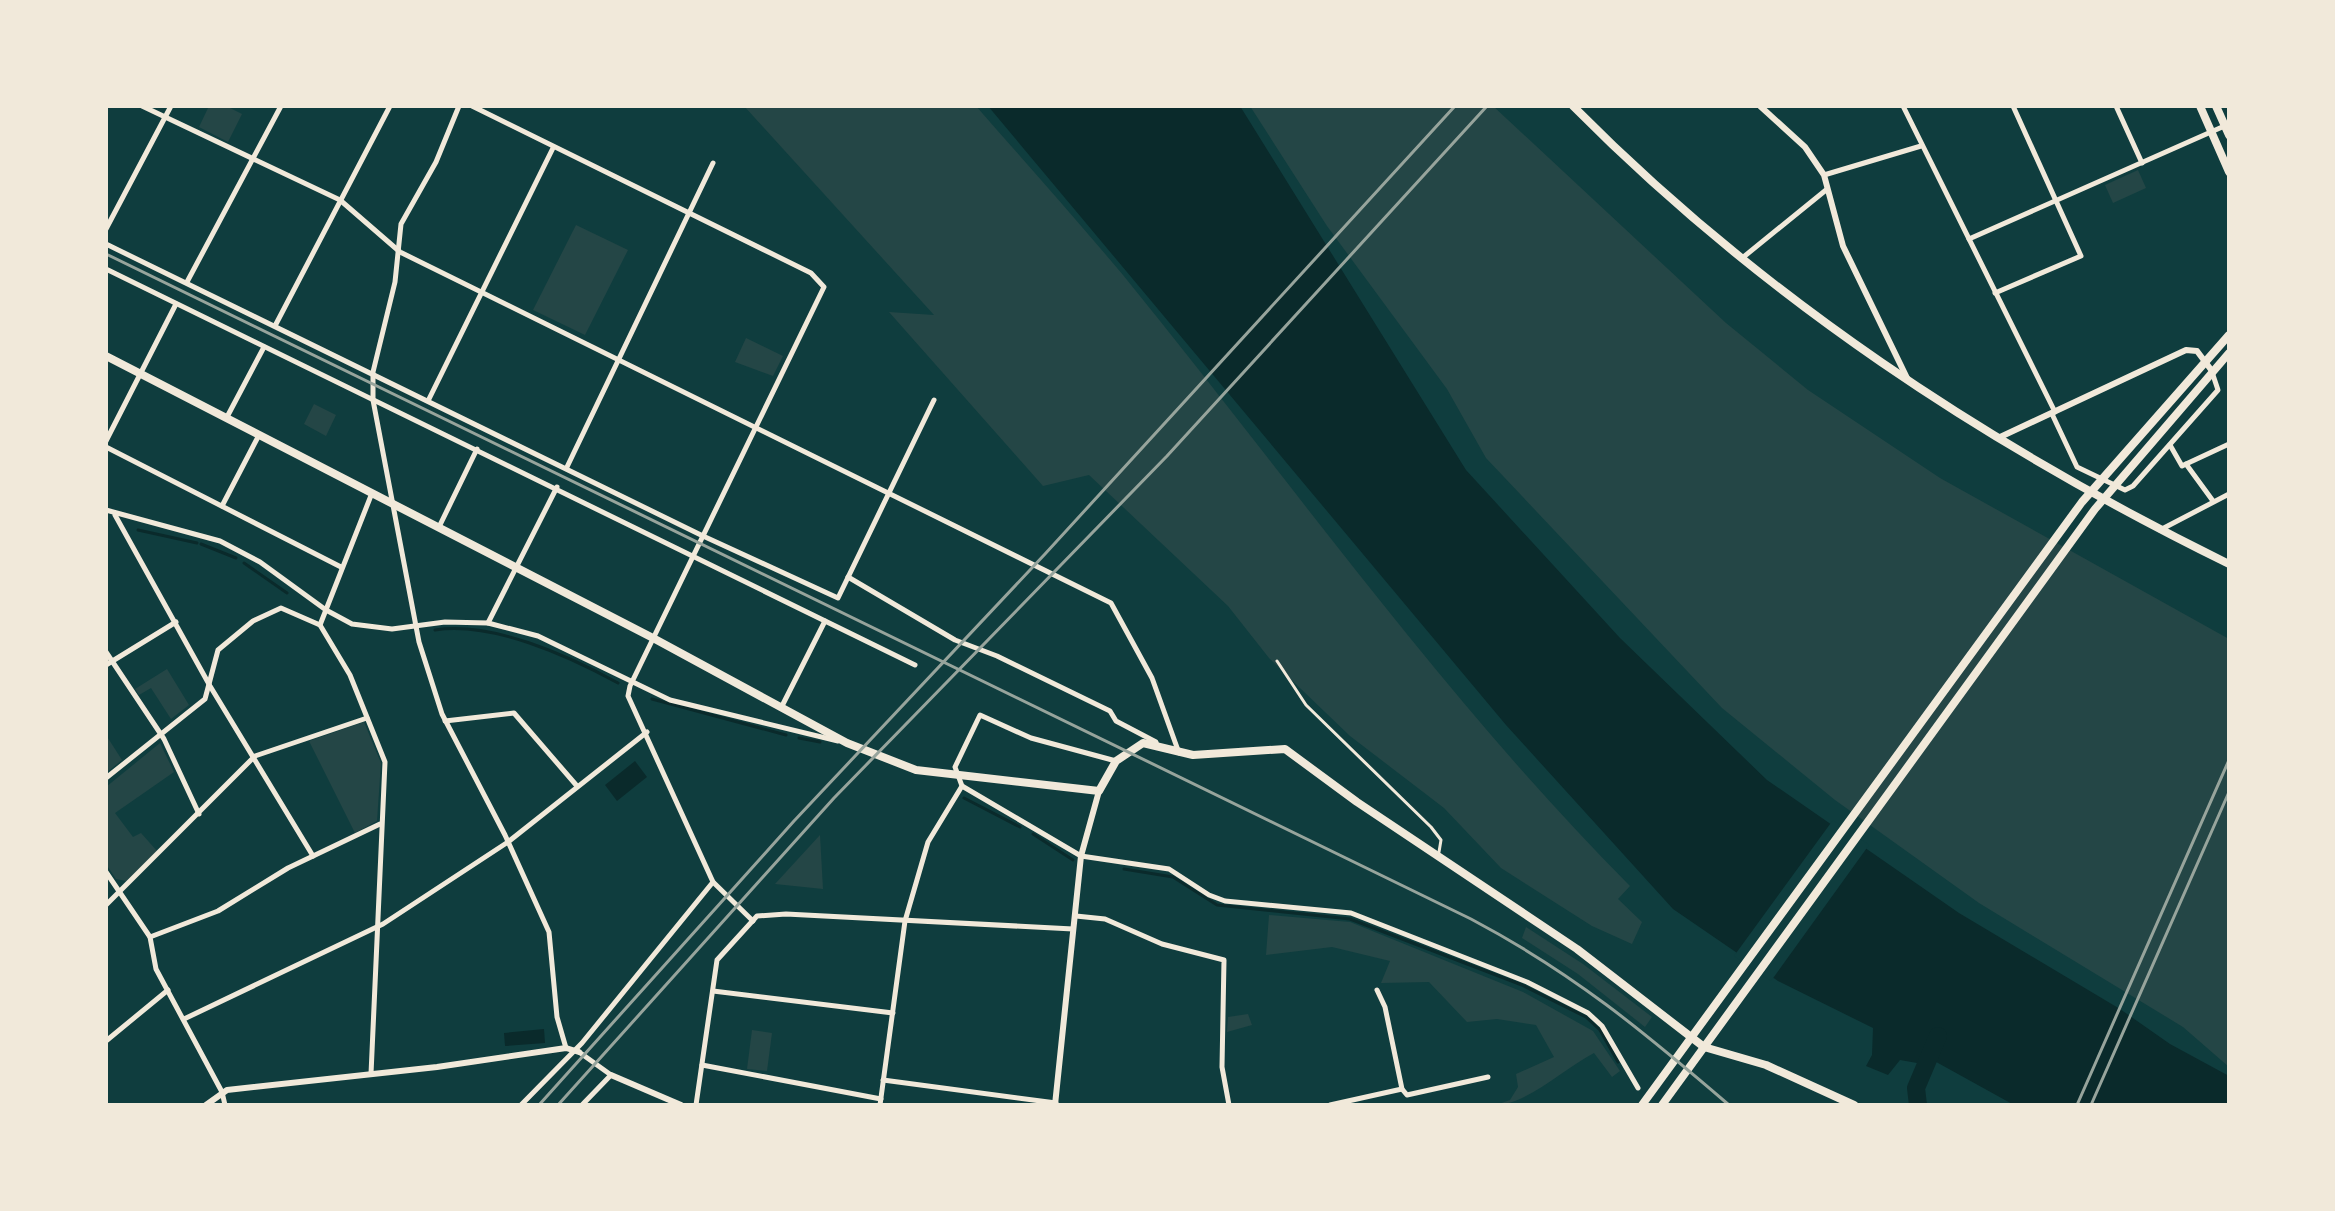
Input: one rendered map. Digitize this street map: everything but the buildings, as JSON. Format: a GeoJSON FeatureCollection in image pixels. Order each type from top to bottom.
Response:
{"type":"FeatureCollection","features":[{"type":"Feature","properties":{"kind":"main road"},"geometry":{"type":"LineString","coordinates":[[1573,106],[1741,260],[1845,339],[1998,438],[2160,530],[2229,564]]}},
{"type":"Feature","properties":{"kind":"main road"},"geometry":{"type":"LineString","coordinates":[[2200,106],[2229,172]]}},
{"type":"Feature","properties":{"kind":"main road"},"geometry":{"type":"LineString","coordinates":[[2216,106],[2228,128]]}},
{"type":"Feature","properties":{"kind":"main road"},"geometry":{"type":"LineString","coordinates":[[1642,1105],[2076,510],[2229,335]]}},
{"type":"Feature","properties":{"kind":"main road"},"geometry":{"type":"LineString","coordinates":[[1662,1105],[2088,517],[2229,353]]}},
{"type":"Feature","properties":{"kind":"main road"},"geometry":{"type":"LineString","coordinates":[[106,356],[653,638],[847,743],[916,770],[1099,791],[1116,761],[1143,743],[1180,754],[1285,749],[1577,949],[1704,1047],[1766,1065],[1854,1105]]}},
{"type":"Feature","properties":{"kind":"street"},"geometry":{"type":"LineString","coordinates":[[142,106],[340,200],[400,252],[1111,603],[1152,678],[1180,754]]}},
{"type":"Feature","properties":{"kind":"street"},"geometry":{"type":"LineString","coordinates":[[106,229],[171,106]]}},
{"type":"Feature","properties":{"kind":"street"},"geometry":{"type":"LineString","coordinates":[[187,282],[281,106]]}},
{"type":"Feature","properties":{"kind":"street"},"geometry":{"type":"LineString","coordinates":[[276,324],[390,106]]}},
{"type":"Feature","properties":{"kind":"street"},"geometry":{"type":"LineString","coordinates":[[459,106],[436,162],[401,224],[400,252],[373,372],[373,400],[416,627],[445,721],[508,842],[549,932],[557,1017],[566,1048]]}},
{"type":"Feature","properties":{"kind":"street"},"geometry":{"type":"LineString","coordinates":[[472,106],[811,273],[822,284],[823,291],[653,638],[628,696],[713,882],[751,918]]}},
{"type":"Feature","properties":{"kind":"street"},"geometry":{"type":"LineString","coordinates":[[1760,106],[1805,147],[1824,175],[1843,246],[1909,382]]}},
{"type":"Feature","properties":{"kind":"street"},"geometry":{"type":"LineString","coordinates":[[1903,106],[2054,414],[2079,469],[2125,490],[2133,486],[2218,390],[2207,360],[2197,351],[2186,350],[2054,414],[1998,438]]}},
{"type":"Feature","properties":{"kind":"street"},"geometry":{"type":"LineString","coordinates":[[1995,293],[2081,256],[2013,106]]}},
{"type":"Feature","properties":{"kind":"street"},"geometry":{"type":"LineString","coordinates":[[2116,106],[2142,163]]}},
{"type":"Feature","properties":{"kind":"street"},"geometry":{"type":"LineString","coordinates":[[1969,239],[2212,132],[2228,128]]}},
{"type":"Feature","properties":{"kind":"street"},"geometry":{"type":"LineString","coordinates":[[1824,175],[1921,146]]}},
{"type":"Feature","properties":{"kind":"street"},"geometry":{"type":"LineString","coordinates":[[429,399],[553,148]]}},
{"type":"Feature","properties":{"kind":"street"},"geometry":{"type":"LineString","coordinates":[[567,467],[713,163]]}},
{"type":"Feature","properties":{"kind":"street"},"geometry":{"type":"LineString","coordinates":[[1741,260],[1826,190]]}},
{"type":"Feature","properties":{"kind":"street"},"geometry":{"type":"LineString","coordinates":[[106,244],[276,324],[703,536],[838,598],[934,400]]}},
{"type":"Feature","properties":{"kind":"street"},"geometry":{"type":"LineString","coordinates":[[106,269],[695,554],[915,665]]}},
{"type":"Feature","properties":{"kind":"street"},"geometry":{"type":"LineString","coordinates":[[176,304],[106,444],[341,567]]}},
{"type":"Feature","properties":{"kind":"street"},"geometry":{"type":"LineString","coordinates":[[227,417],[264,347]]}},
{"type":"Feature","properties":{"kind":"street"},"geometry":{"type":"LineString","coordinates":[[222,506],[259,435]]}},
{"type":"Feature","properties":{"kind":"street"},"geometry":{"type":"LineString","coordinates":[[2170,445],[2182,466],[2229,444]]}},
{"type":"Feature","properties":{"kind":"street"},"geometry":{"type":"LineString","coordinates":[[439,527],[477,449]]}},
{"type":"Feature","properties":{"kind":"street"},"geometry":{"type":"LineString","coordinates":[[2186,464],[2213,501]]}},
{"type":"Feature","properties":{"kind":"street"},"geometry":{"type":"LineString","coordinates":[[2070,479],[2079,469]]}},
{"type":"Feature","properties":{"kind":"street"},"geometry":{"type":"LineString","coordinates":[[2081,486],[2091,475]]}},
{"type":"Feature","properties":{"kind":"street"},"geometry":{"type":"LineString","coordinates":[[488,623],[557,487]]}},
{"type":"Feature","properties":{"kind":"street"},"geometry":{"type":"LineString","coordinates":[[320,625],[372,493]]}},
{"type":"Feature","properties":{"kind":"street"},"geometry":{"type":"LineString","coordinates":[[2160,530],[2229,494]]}},
{"type":"Feature","properties":{"kind":"street"},"geometry":{"type":"LineString","coordinates":[[106,510],[220,541],[260,562],[326,610],[352,624],[416,627],[445,622],[488,623],[538,636],[670,700],[847,743]]}},
{"type":"Feature","properties":{"kind":"street"},"geometry":{"type":"LineString","coordinates":[[114,514],[210,686],[313,856]]}},
{"type":"Feature","properties":{"kind":"street"},"geometry":{"type":"LineString","coordinates":[[848,577],[955,640],[997,656],[1110,711],[1116,721],[1156,742],[1157,747]]}},
{"type":"Feature","properties":{"kind":"street"},"geometry":{"type":"LineString","coordinates":[[106,778],[205,699],[218,650],[253,621],[281,608],[320,625],[350,675],[385,762],[371,1074]]}},
{"type":"Feature","properties":{"kind":"street"},"geometry":{"type":"LineString","coordinates":[[782,706],[826,621]]}},
{"type":"Feature","properties":{"kind":"street"},"geometry":{"type":"LineString","coordinates":[[109,664],[176,622]]}},
{"type":"Feature","properties":{"kind":"street"},"geometry":{"type":"LineString","coordinates":[[106,652],[109,664],[161,734],[199,814]]}},
{"type":"Feature","properties":{"kind":"street"},"geometry":{"type":"LineString","coordinates":[[445,721],[514,713],[577,786]]}},
{"type":"Feature","properties":{"kind":"street"},"geometry":{"type":"LineString","coordinates":[[1116,761],[1031,738],[980,715],[955,767],[962,786],[1081,856],[1169,869],[1209,895],[1225,901],[1351,913],[1527,982],[1595,1019],[1638,1088]]}},
{"type":"Feature","properties":{"kind":"street"},"geometry":{"type":"LineString","coordinates":[[106,905],[255,756],[367,718]]}},
{"type":"Feature","properties":{"kind":"street"},"geometry":{"type":"LineString","coordinates":[[184,1019],[378,927],[508,842],[647,732]]}},
{"type":"Feature","properties":{"kind":"street"},"geometry":{"type":"LineString","coordinates":[[702,1065],[880,1102],[905,921],[928,842],[962,786]]}},
{"type":"Feature","properties":{"kind":"street"},"geometry":{"type":"LineString","coordinates":[[883,1080],[1056,1104],[1081,856],[1099,791]]}},
{"type":"Feature","properties":{"kind":"street"},"geometry":{"type":"LineString","coordinates":[[150,937],[218,911],[313,856],[381,823]]}},
{"type":"Feature","properties":{"kind":"street"},"geometry":{"type":"LineString","coordinates":[[106,872],[150,937],[156,969],[222,1092],[225,1105]]}},
{"type":"Feature","properties":{"kind":"street"},"geometry":{"type":"LineString","coordinates":[[521,1105],[577,1050],[713,882]]}},
{"type":"Feature","properties":{"kind":"street"},"geometry":{"type":"LineString","coordinates":[[696,1105],[717,960],[751,918],[786,914],[1074,929]]}},
{"type":"Feature","properties":{"kind":"street"},"geometry":{"type":"LineString","coordinates":[[1076,916],[1105,919],[1162,944],[1224,960],[1222,1067],[1229,1105]]}},
{"type":"Feature","properties":{"kind":"street"},"geometry":{"type":"LineString","coordinates":[[106,1041],[168,990]]}},
{"type":"Feature","properties":{"kind":"street"},"geometry":{"type":"LineString","coordinates":[[1377,990],[1385,1007],[1402,1089],[1407,1095],[1488,1077]]}},
{"type":"Feature","properties":{"kind":"street"},"geometry":{"type":"LineString","coordinates":[[713,991],[893,1013]]}},
{"type":"Feature","properties":{"kind":"street"},"geometry":{"type":"LineString","coordinates":[[206,1105],[222,1092],[566,1048],[577,1050],[608,1073],[681,1105]]}},
{"type":"Feature","properties":{"kind":"street"},"geometry":{"type":"LineString","coordinates":[[582,1105],[608,1073]]}},
{"type":"Feature","properties":{"kind":"street"},"geometry":{"type":"LineString","coordinates":[[1330,1105],[1363,1102],[1402,1089]]}},
{"type":"Feature","properties":{"kind":"lane"},"geometry":{"type":"LineString","coordinates":[[1277,661],[1306,705],[1431,827],[1441,840],[1438,856]]}},
{"type":"Feature","properties":{"kind":"shaded area"},"geometry":{"type":"Polygon","coordinates":[[[209,106],[226,106],[242,114],[228,142],[199,127],[209,106]]]}},
{"type":"Feature","properties":{"kind":"shaded area"},"geometry":{"type":"Polygon","coordinates":[[[744,106],[976,106],[1123,275],[1431,664],[1561,814],[1630,886],[1618,899],[1642,922],[1632,944],[1592,926],[1501,868],[1444,808],[1350,736],[1269,658],[1228,606],[1089,475],[1043,486],[889,312],[934,315],[744,106]]]}},
{"type":"Feature","properties":{"kind":"shaded area"},"geometry":{"type":"Polygon","coordinates":[[[988,106],[1240,106],[1466,470],[1620,638],[1767,780],[1959,913],[2120,1009],[2170,1044],[2229,1076],[2229,1105],[2014,1105],[1929,1058],[1917,1063],[1900,1060],[1888,1075],[1866,1066],[1872,1055],[1873,1028],[1778,981],[1673,909],[1506,725],[988,106]]]}},
{"type":"Feature","properties":{"kind":"shaded area"},"geometry":{"type":"Polygon","coordinates":[[[1250,106],[1493,106],[1726,323],[1808,390],[1940,478],[2229,639],[2229,1067],[2183,1027],[1979,903],[1835,800],[1722,708],[1486,458],[1447,389],[1327,226],[1250,106]]]}},
{"type":"Feature","properties":{"kind":"shaded area"},"geometry":{"type":"Polygon","coordinates":[[[2138,170],[2146,188],[2113,203],[2105,185],[2138,170]]]}},
{"type":"Feature","properties":{"kind":"shaded area"},"geometry":{"type":"Polygon","coordinates":[[[576,225],[628,250],[585,335],[533,310],[576,225]]]}},
{"type":"Feature","properties":{"kind":"shaded area"},"geometry":{"type":"Polygon","coordinates":[[[746,338],[783,356],[773,376],[735,362],[746,338]]]}},
{"type":"Feature","properties":{"kind":"shaded area"},"geometry":{"type":"Polygon","coordinates":[[[314,404],[336,415],[326,436],[304,424],[314,404]]]}},
{"type":"Feature","properties":{"kind":"shaded area"},"geometry":{"type":"Polygon","coordinates":[[[167,669],[189,705],[171,719],[151,688],[139,695],[135,689],[167,669]]]}},
{"type":"Feature","properties":{"kind":"shaded area"},"geometry":{"type":"Polygon","coordinates":[[[364,722],[381,763],[377,821],[355,833],[309,741],[364,722]]]}},
{"type":"Feature","properties":{"kind":"shaded area"},"geometry":{"type":"Polygon","coordinates":[[[106,735],[122,760],[106,773],[106,735]]]}},
{"type":"Feature","properties":{"kind":"shaded area"},"geometry":{"type":"Polygon","coordinates":[[[160,743],[174,772],[115,813],[133,837],[141,833],[157,851],[126,881],[116,879],[106,864],[106,787],[160,743]]]}},
{"type":"Feature","properties":{"kind":"shaded area"},"geometry":{"type":"Polygon","coordinates":[[[635,761],[647,777],[617,801],[605,785],[635,761]]]}},
{"type":"Feature","properties":{"kind":"shaded area"},"geometry":{"type":"Polygon","coordinates":[[[820,835],[823,889],[775,884],[820,835]]]}},
{"type":"Feature","properties":{"kind":"shaded area"},"geometry":{"type":"Polygon","coordinates":[[[1269,915],[1350,922],[1523,992],[1593,1031],[1620,1071],[1612,1077],[1594,1053],[1533,1093],[1496,1105],[1510,1100],[1518,1087],[1516,1074],[1554,1057],[1536,1025],[1497,1019],[1467,1022],[1429,982],[1381,983],[1390,961],[1332,947],[1266,955],[1269,915]]]}},
{"type":"Feature","properties":{"kind":"shaded area"},"geometry":{"type":"Polygon","coordinates":[[[1526,927],[1583,964],[1652,1017],[1645,1027],[1578,974],[1522,938],[1526,927]]]}},
{"type":"Feature","properties":{"kind":"shaded area"},"geometry":{"type":"Polygon","coordinates":[[[1248,1014],[1252,1025],[1227,1032],[1228,1017],[1248,1014]]]}},
{"type":"Feature","properties":{"kind":"shaded area"},"geometry":{"type":"Polygon","coordinates":[[[544,1029],[545,1043],[505,1046],[504,1033],[544,1029]]]}},
{"type":"Feature","properties":{"kind":"shaded area"},"geometry":{"type":"Polygon","coordinates":[[[752,1030],[772,1033],[767,1071],[747,1069],[752,1030]]]}},
{"type":"Feature","properties":{"kind":"pier"},"geometry":{"type":"Polygon","coordinates":[[[1833,820],[1869,845],[1771,981],[1734,956],[1833,820]]]}},
{"type":"Feature","properties":{"kind":"waterway"},"geometry":{"type":"LineString","coordinates":[[138,530],[197,543]]}},
{"type":"Feature","properties":{"kind":"waterway"},"geometry":{"type":"LineString","coordinates":[[201,544],[236,558]]}},
{"type":"Feature","properties":{"kind":"waterway"},"geometry":{"type":"LineString","coordinates":[[244,563],[287,593]]}},
{"type":"Feature","properties":{"kind":"waterway"},"geometry":{"type":"LineString","coordinates":[[435,630],[481,631],[530,643],[618,683]]}},
{"type":"Feature","properties":{"kind":"waterway"},"geometry":{"type":"LineString","coordinates":[[652,699],[786,735]]}},
{"type":"Feature","properties":{"kind":"waterway"},"geometry":{"type":"LineString","coordinates":[[799,738],[820,742]]}},
{"type":"Feature","properties":{"kind":"waterway"},"geometry":{"type":"LineString","coordinates":[[964,798],[1020,827]]}},
{"type":"Feature","properties":{"kind":"waterway"},"geometry":{"type":"LineString","coordinates":[[1033,834],[1073,860]]}},
{"type":"Feature","properties":{"kind":"waterway"},"geometry":{"type":"LineString","coordinates":[[1124,869],[1173,877],[1217,905],[1350,919],[1522,985],[1586,1017],[1600,1030],[1618,1062]]}},
{"type":"Feature","properties":{"kind":"waterway"},"geometry":{"type":"LineString","coordinates":[[1918,1105],[1916,1088],[1938,1036]]}},
{"type":"Feature","properties":{"kind":"railway"},"geometry":{"type":"LineString","coordinates":[[539,1105],[794,821],[1045,554],[1455,106]]}},
{"type":"Feature","properties":{"kind":"railway"},"geometry":{"type":"LineString","coordinates":[[558,1105],[834,798],[1167,456],[1487,106]]}},
{"type":"Feature","properties":{"kind":"railway"},"geometry":{"type":"LineString","coordinates":[[106,254],[1471,919],[1542,960],[1606,1004],[1729,1105]]}},
{"type":"Feature","properties":{"kind":"railway"},"geometry":{"type":"LineString","coordinates":[[2077,1105],[2229,760]]}},
{"type":"Feature","properties":{"kind":"railway"},"geometry":{"type":"LineString","coordinates":[[2091,1105],[2229,792]]}}]}
